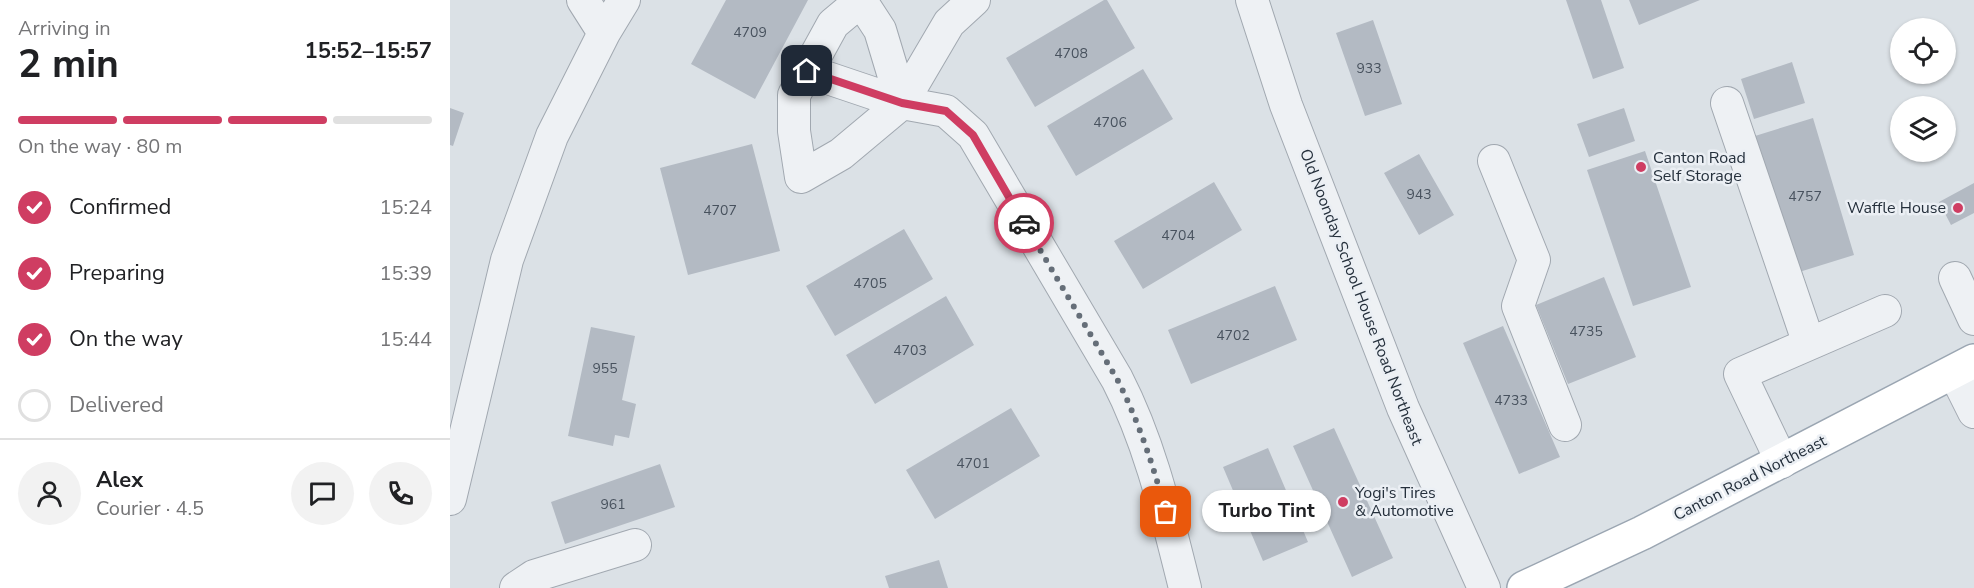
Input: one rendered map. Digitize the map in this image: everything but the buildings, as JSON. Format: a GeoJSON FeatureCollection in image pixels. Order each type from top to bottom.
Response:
{"type":"FeatureCollection","features":[{"type":"Feature","properties":{"kind":"main road","name":"Canton Road Northeast"},"geometry":{"type":"LineString","coordinates":[[1524,588],[1642,533],[1964,367]]}},
{"type":"Feature","properties":{"kind":"street"},"geometry":{"type":"LineString","coordinates":[[583,0],[604,33]]}},
{"type":"Feature","properties":{"kind":"street"},"geometry":{"type":"LineString","coordinates":[[450,499],[464,432],[507,260],[552,136],[604,33],[624,0]]}},
{"type":"Feature","properties":{"kind":"street"},"geometry":{"type":"LineString","coordinates":[[902,103],[880,30],[865,7],[851,9],[834,24],[794,95],[794,131],[801,177],[841,154],[902,103],[950,23],[974,0]]}},
{"type":"Feature","properties":{"kind":"street","name":"Old Noonday School House Road Northeast"},"geometry":{"type":"LineString","coordinates":[[1252,0],[1286,105],[1403,408],[1484,588]]}},
{"type":"Feature","properties":{"kind":"street"},"geometry":{"type":"LineString","coordinates":[[807,71],[902,103],[946,111],[973,135],[1117,379],[1140,427],[1185,588]]}},
{"type":"Feature","properties":{"kind":"street"},"geometry":{"type":"LineString","coordinates":[[1727,103],[1809,344]]}},
{"type":"Feature","properties":{"kind":"street"},"geometry":{"type":"LineString","coordinates":[[1494,161],[1534,260],[1518,306],[1565,425]]}},
{"type":"Feature","properties":{"kind":"street"},"geometry":{"type":"LineString","coordinates":[[1955,278],[1974,319]]}},
{"type":"Feature","properties":{"kind":"street"},"geometry":{"type":"LineString","coordinates":[[1782,462],[1740,374],[1885,311]]}},
{"type":"Feature","properties":{"kind":"street"},"geometry":{"type":"LineString","coordinates":[[1964,367],[1974,412]]}},
{"type":"Feature","properties":{"kind":"street"},"geometry":{"type":"LineString","coordinates":[[516,588],[534,576],[636,545]]}},
{"type":"Feature","properties":{"kind":"way so far"},"geometry":{"type":"LineString","coordinates":[[1024,223],[1130,403],[1151,460],[1166,512]]}},
{"type":"Feature","properties":{"kind":"place","name":"Canton Road Self Storage"},"geometry":{"type":"Point","coordinates":[1641,167]}},
{"type":"Feature","properties":{"kind":"place","name":"Waffle House"},"geometry":{"type":"Point","coordinates":[1958,208]}},
{"type":"Feature","properties":{"kind":"place","name":"Yogi's Tires & Automotive"},"geometry":{"type":"Point","coordinates":[1343,502]}},
{"type":"Feature","properties":{"kind":"place","name":"Turbo Tint"},"geometry":{"type":"Point","coordinates":[1166,512]}},
{"type":"Feature","properties":{"kind":"route"},"geometry":{"type":"LineString","coordinates":[[807,71],[902,103],[946,111],[973,135],[1024,223]]}}]}
